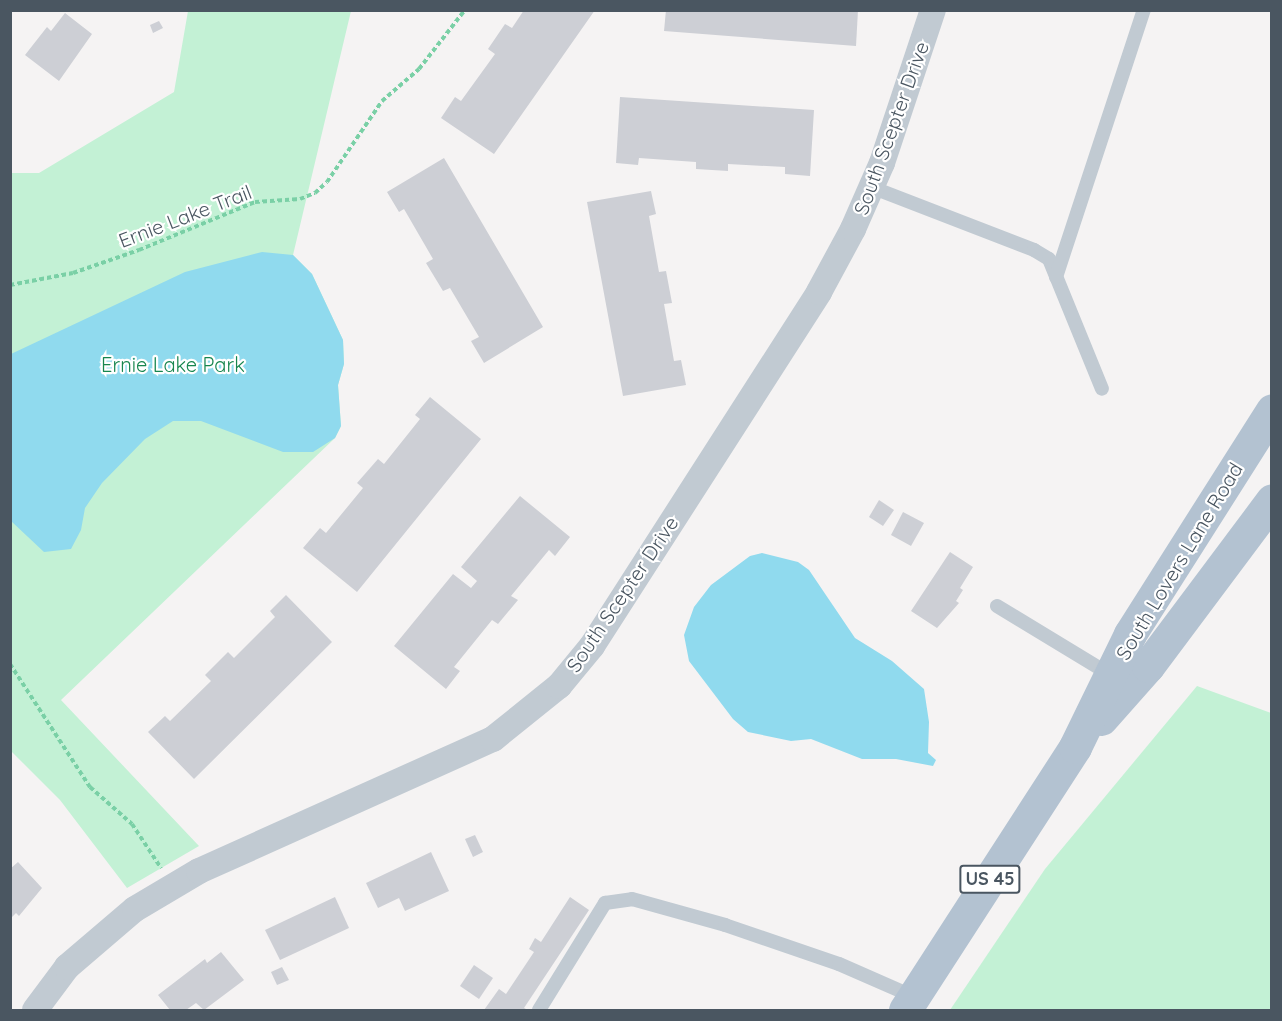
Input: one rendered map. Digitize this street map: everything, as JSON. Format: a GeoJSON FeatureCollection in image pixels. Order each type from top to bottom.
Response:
{"type":"FeatureCollection","features":[{"type":"Feature","properties":{"kind":"main road","name":"South Lovers Lane Road"},"geometry":{"type":"LineString","coordinates":[[1120,681],[1130,634],[1272,410]]}},
{"type":"Feature","properties":{"kind":"main road","name":"South Lovers Lane Road"},"geometry":{"type":"LineString","coordinates":[[909,1004],[1120,681],[1272,500]]}},
{"type":"Feature","properties":{"kind":"street","name":"South Scepter Drive"},"geometry":{"type":"LineString","coordinates":[[35,1011],[67,968],[101,934],[171,887],[493,739],[559,686],[592,646],[819,292],[871,187],[906,98],[933,10]]}},
{"type":"Feature","properties":{"kind":"lane"},"geometry":{"type":"LineString","coordinates":[[1056,277],[1112,117],[1144,10]]}},
{"type":"Feature","properties":{"kind":"lane"},"geometry":{"type":"LineString","coordinates":[[871,187],[1034,250],[1049,259],[1102,389]]}},
{"type":"Feature","properties":{"kind":"lane"},"geometry":{"type":"LineString","coordinates":[[997,606],[1120,681]]}},
{"type":"Feature","properties":{"kind":"lane"},"geometry":{"type":"LineString","coordinates":[[539,1011],[604,903],[632,899],[725,924],[839,964],[909,1004]]}},
{"type":"Feature","properties":{"kind":"path","name":"Ernie Lake Trail"},"geometry":{"type":"LineString","coordinates":[[10,285],[72,273],[139,250],[255,202],[300,199],[315,193],[327,182],[382,101],[419,69],[465,10]]}},
{"type":"Feature","properties":{"kind":"path"},"geometry":{"type":"LineString","coordinates":[[10,664],[78,771],[90,787],[132,824],[171,887]]}},
{"type":"Feature","properties":{"kind":"green space","name":"Ernie Lake Park"},"geometry":{"type":"Polygon","coordinates":[[[188,11],[351,11],[293,255],[312,274],[343,340],[344,364],[338,385],[341,426],[335,438],[61,700],[199,846],[127,888],[60,800],[11,751],[10,173],[39,173],[174,92],[188,11]]]}},
{"type":"Feature","properties":{"kind":"green space"},"geometry":{"type":"Polygon","coordinates":[[[1197,686],[1271,713],[1271,1010],[950,1010],[1045,869],[1197,686]]]}},
{"type":"Feature","properties":{"kind":"water"},"geometry":{"type":"Polygon","coordinates":[[[262,252],[293,255],[312,274],[343,340],[344,364],[338,385],[341,426],[335,438],[313,452],[283,452],[201,421],[173,421],[145,439],[102,483],[85,508],[81,530],[71,549],[44,552],[11,521],[11,354],[185,272],[262,252]]]}},
{"type":"Feature","properties":{"kind":"water"},"geometry":{"type":"Polygon","coordinates":[[[762,553],[798,562],[809,570],[855,638],[892,661],[924,689],[929,722],[928,753],[936,760],[933,766],[896,759],[862,759],[811,739],[791,741],[748,732],[733,719],[689,661],[684,635],[694,607],[711,585],[750,556],[762,553]]]}},
{"type":"Feature","properties":{"kind":"building"},"geometry":{"type":"Polygon","coordinates":[[[524,10],[595,10],[494,154],[441,118],[455,97],[461,101],[495,54],[488,49],[505,24],[512,28],[524,10]]]}},
{"type":"Feature","properties":{"kind":"building"},"geometry":{"type":"Polygon","coordinates":[[[666,10],[858,10],[856,46],[664,31],[666,10]]]}},
{"type":"Feature","properties":{"kind":"building"},"geometry":{"type":"Polygon","coordinates":[[[65,13],[92,34],[59,81],[25,55],[47,27],[51,31],[65,13]]]}},
{"type":"Feature","properties":{"kind":"building"},"geometry":{"type":"Polygon","coordinates":[[[159,21],[163,28],[153,33],[150,25],[159,21]]]}},
{"type":"Feature","properties":{"kind":"building"},"geometry":{"type":"Polygon","coordinates":[[[620,97],[814,110],[810,176],[785,174],[785,167],[728,164],[728,171],[696,169],[696,162],[639,158],[638,165],[616,163],[620,97]]]}},
{"type":"Feature","properties":{"kind":"building"},"geometry":{"type":"Polygon","coordinates":[[[444,158],[543,327],[484,363],[471,341],[479,337],[450,288],[443,291],[426,263],[433,259],[404,209],[399,212],[387,192],[444,158]]]}},
{"type":"Feature","properties":{"kind":"building"},"geometry":{"type":"Polygon","coordinates":[[[651,191],[656,214],[649,216],[659,272],[666,271],[672,303],[664,304],[674,361],[681,360],[686,385],[623,396],[587,202],[651,191]]]}},
{"type":"Feature","properties":{"kind":"building"},"geometry":{"type":"Polygon","coordinates":[[[430,397],[481,439],[357,592],[303,548],[320,528],[326,533],[363,488],[357,483],[378,459],[384,464],[420,419],[415,415],[430,397]]]}},
{"type":"Feature","properties":{"kind":"building"},"geometry":{"type":"Polygon","coordinates":[[[520,496],[570,537],[555,556],[549,550],[511,596],[518,600],[498,624],[492,620],[454,667],[460,671],[446,689],[394,646],[453,574],[471,588],[477,581],[461,567],[520,496]]]}},
{"type":"Feature","properties":{"kind":"building"},"geometry":{"type":"Polygon","coordinates":[[[879,500],[894,510],[883,526],[869,517],[879,500]]]}},
{"type":"Feature","properties":{"kind":"building"},"geometry":{"type":"Polygon","coordinates":[[[903,512],[924,523],[911,546],[891,535],[903,512]]]}},
{"type":"Feature","properties":{"kind":"building"},"geometry":{"type":"Polygon","coordinates":[[[950,552],[973,567],[960,588],[963,590],[956,601],[959,603],[937,628],[911,611],[950,552]]]}},
{"type":"Feature","properties":{"kind":"building"},"geometry":{"type":"Polygon","coordinates":[[[286,595],[332,642],[194,779],[148,732],[165,716],[170,721],[211,681],[205,675],[228,652],[234,658],[275,617],[270,611],[286,595]]]}},
{"type":"Feature","properties":{"kind":"building"},"geometry":{"type":"Polygon","coordinates":[[[475,835],[483,852],[473,857],[465,839],[475,835]]]}},
{"type":"Feature","properties":{"kind":"building"},"geometry":{"type":"Polygon","coordinates":[[[431,852],[449,891],[405,911],[399,898],[378,908],[366,883],[431,852]]]}},
{"type":"Feature","properties":{"kind":"building"},"geometry":{"type":"Polygon","coordinates":[[[18,862],[42,888],[19,916],[16,913],[10,919],[10,869],[18,862]]]}},
{"type":"Feature","properties":{"kind":"building"},"geometry":{"type":"Polygon","coordinates":[[[335,897],[349,928],[280,960],[265,930],[335,897]]]}},
{"type":"Feature","properties":{"kind":"building"},"geometry":{"type":"Polygon","coordinates":[[[570,897],[589,910],[524,1008],[528,1010],[484,1010],[499,989],[506,994],[534,952],[529,949],[535,938],[541,942],[570,897]]]}},
{"type":"Feature","properties":{"kind":"building"},"geometry":{"type":"Polygon","coordinates":[[[221,952],[244,980],[204,1010],[196,1003],[186,1010],[170,1010],[158,995],[205,959],[207,963],[221,952]]]}},
{"type":"Feature","properties":{"kind":"building"},"geometry":{"type":"Polygon","coordinates":[[[474,965],[493,978],[479,999],[460,986],[474,965]]]}},
{"type":"Feature","properties":{"kind":"building"},"geometry":{"type":"Polygon","coordinates":[[[282,967],[289,980],[277,985],[271,972],[282,967]]]}}]}
